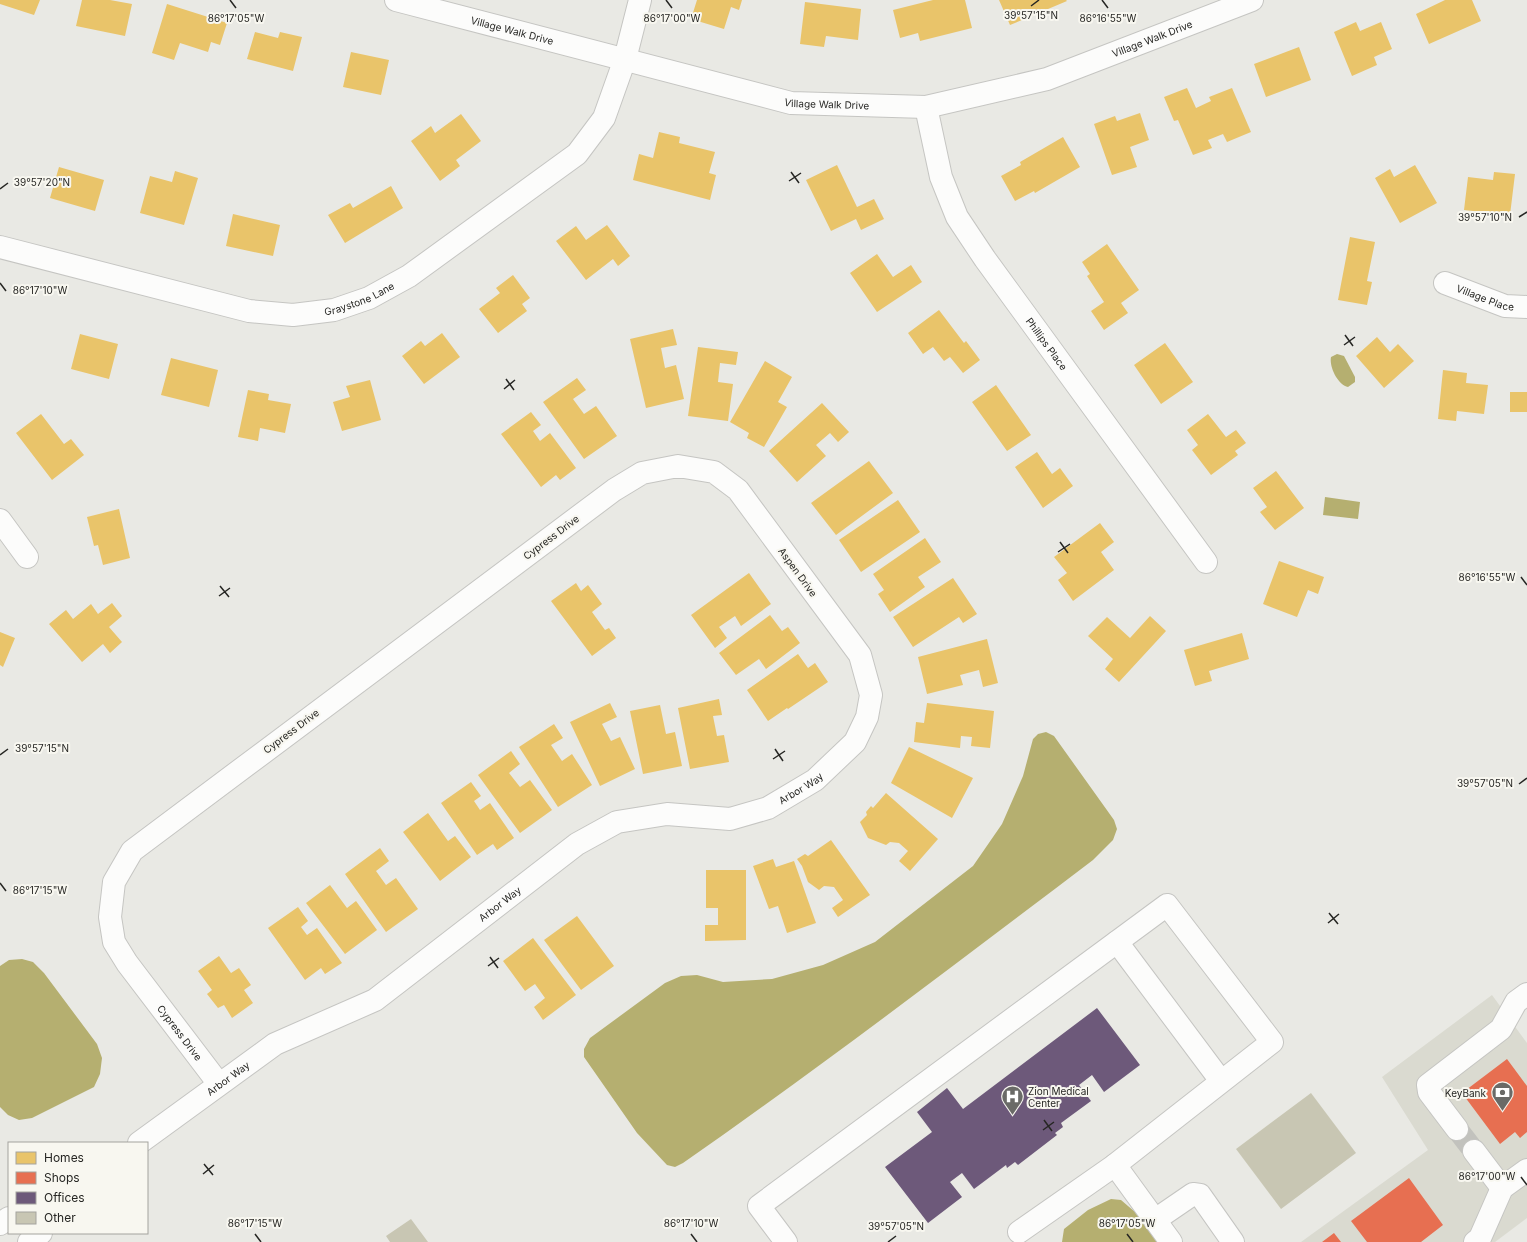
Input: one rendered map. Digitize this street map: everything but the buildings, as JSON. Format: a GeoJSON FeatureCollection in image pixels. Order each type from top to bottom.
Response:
{"type":"FeatureCollection","features":[{"type":"Feature","properties":{"kind":"street","name":"Village Walk Drive"},"geometry":{"type":"LineString","coordinates":[[396,0],[791,103],[926,107],[1047,79],[1252,0]]}},
{"type":"Feature","properties":{"kind":"street","name":"Graystone Lane"},"geometry":{"type":"LineString","coordinates":[[0,247],[250,311],[293,315],[334,310],[369,298],[409,276],[577,154],[604,118],[625,59],[640,0]]}},
{"type":"Feature","properties":{"kind":"street","name":"Phillips Place"},"geometry":{"type":"LineString","coordinates":[[926,107],[941,177],[957,217],[985,259],[1206,562]]}},
{"type":"Feature","properties":{"kind":"street","name":"Village Place"},"geometry":{"type":"LineString","coordinates":[[1445,283],[1505,306],[1527,307]]}},
{"type":"Feature","properties":{"kind":"street","name":"Aspen Drive"},"geometry":{"type":"LineString","coordinates":[[678,466],[714,472],[738,490],[860,655],[871,695],[867,717]]}},
{"type":"Feature","properties":{"kind":"street","name":"Cypress Drive"},"geometry":{"type":"LineString","coordinates":[[219,1084],[127,963],[114,942],[110,917],[114,882],[132,851],[614,490],[642,473],[678,466]]}},
{"type":"Feature","properties":{"kind":"street"},"geometry":{"type":"LineString","coordinates":[[0,520],[27,557]]}},
{"type":"Feature","properties":{"kind":"street","name":"Arbor Way"},"geometry":{"type":"LineString","coordinates":[[140,1142],[275,1044],[375,1000],[577,844],[617,822],[667,814],[730,819],[768,808],[815,780],[855,742],[867,717]]}},
{"type":"Feature","properties":{"kind":"street"},"geometry":{"type":"LineString","coordinates":[[786,1242],[759,1206],[1167,906],[1272,1042],[1115,1165],[1017,1239]]}},
{"type":"Feature","properties":{"kind":"street"},"geometry":{"type":"LineString","coordinates":[[1117,942],[1222,1081]]}},
{"type":"Feature","properties":{"kind":"street"},"geometry":{"type":"LineString","coordinates":[[1457,1129],[1429,1092],[1428,1085],[1501,1029],[1523,1005]]}},
{"type":"Feature","properties":{"kind":"street"},"geometry":{"type":"LineString","coordinates":[[1474,1151],[1502,1188]]}},
{"type":"Feature","properties":{"kind":"street"},"geometry":{"type":"LineString","coordinates":[[1115,1165],[1171,1242]]}},
{"type":"Feature","properties":{"kind":"street"},"geometry":{"type":"LineString","coordinates":[[1475,1242],[1480,1238],[1502,1188],[1527,1170]]}},
{"type":"Feature","properties":{"kind":"street"},"geometry":{"type":"LineString","coordinates":[[1155,1220],[1193,1194],[1200,1195],[1233,1242]]}},
{"type":"Feature","properties":{"kind":"street"},"geometry":{"type":"LineString","coordinates":[[28,1242],[40,1234]]}},
{"type":"Feature","properties":{"kind":"shaded area"},"geometry":{"type":"Polygon","coordinates":[[[1337,354],[1344,356],[1355,377],[1355,382],[1348,387],[1341,383],[1331,366],[1331,357],[1337,354]]]}},
{"type":"Feature","properties":{"kind":"shaded area"},"geometry":{"type":"Polygon","coordinates":[[[1325,497],[1360,502],[1358,519],[1323,515],[1325,497]]]}},
{"type":"Feature","properties":{"kind":"shaded area"},"geometry":{"type":"Polygon","coordinates":[[[1046,732],[1054,736],[1114,820],[1117,829],[1113,840],[1093,860],[787,1089],[683,1163],[675,1167],[667,1165],[637,1133],[584,1057],[584,1049],[590,1038],[665,983],[681,976],[697,975],[723,982],[772,979],[823,965],[875,942],[973,866],[1002,824],[1023,776],[1033,739],[1038,734],[1046,732]]]}},
{"type":"Feature","properties":{"kind":"shaded area"},"geometry":{"type":"Polygon","coordinates":[[[22,959],[33,962],[44,973],[97,1044],[102,1058],[100,1074],[94,1087],[32,1118],[19,1120],[8,1115],[0,1107],[0,966],[9,960],[22,959]]]}},
{"type":"Feature","properties":{"kind":"shaded area"},"geometry":{"type":"Polygon","coordinates":[[[1492,995],[1527,1043],[1527,1218],[1495,1242],[1301,1242],[1428,1150],[1382,1077],[1492,995]]]}},
{"type":"Feature","properties":{"kind":"shaded area"},"geometry":{"type":"Polygon","coordinates":[[[1111,1199],[1121,1200],[1135,1212],[1157,1242],[1062,1242],[1064,1229],[1088,1210],[1111,1199]]]}},
{"type":"Feature","properties":{"kind":"tunnel"},"geometry":{"type":"LineString","coordinates":[[1457,1129],[1474,1151]]}},
{"type":"Feature","properties":{"kind":"place","name":"KeyBank"},"geometry":{"type":"Point","coordinates":[1502,1112]}},
{"type":"Feature","properties":{"kind":"place","name":"Zion Medical Center"},"geometry":{"type":"Point","coordinates":[1013,1116]}}]}
